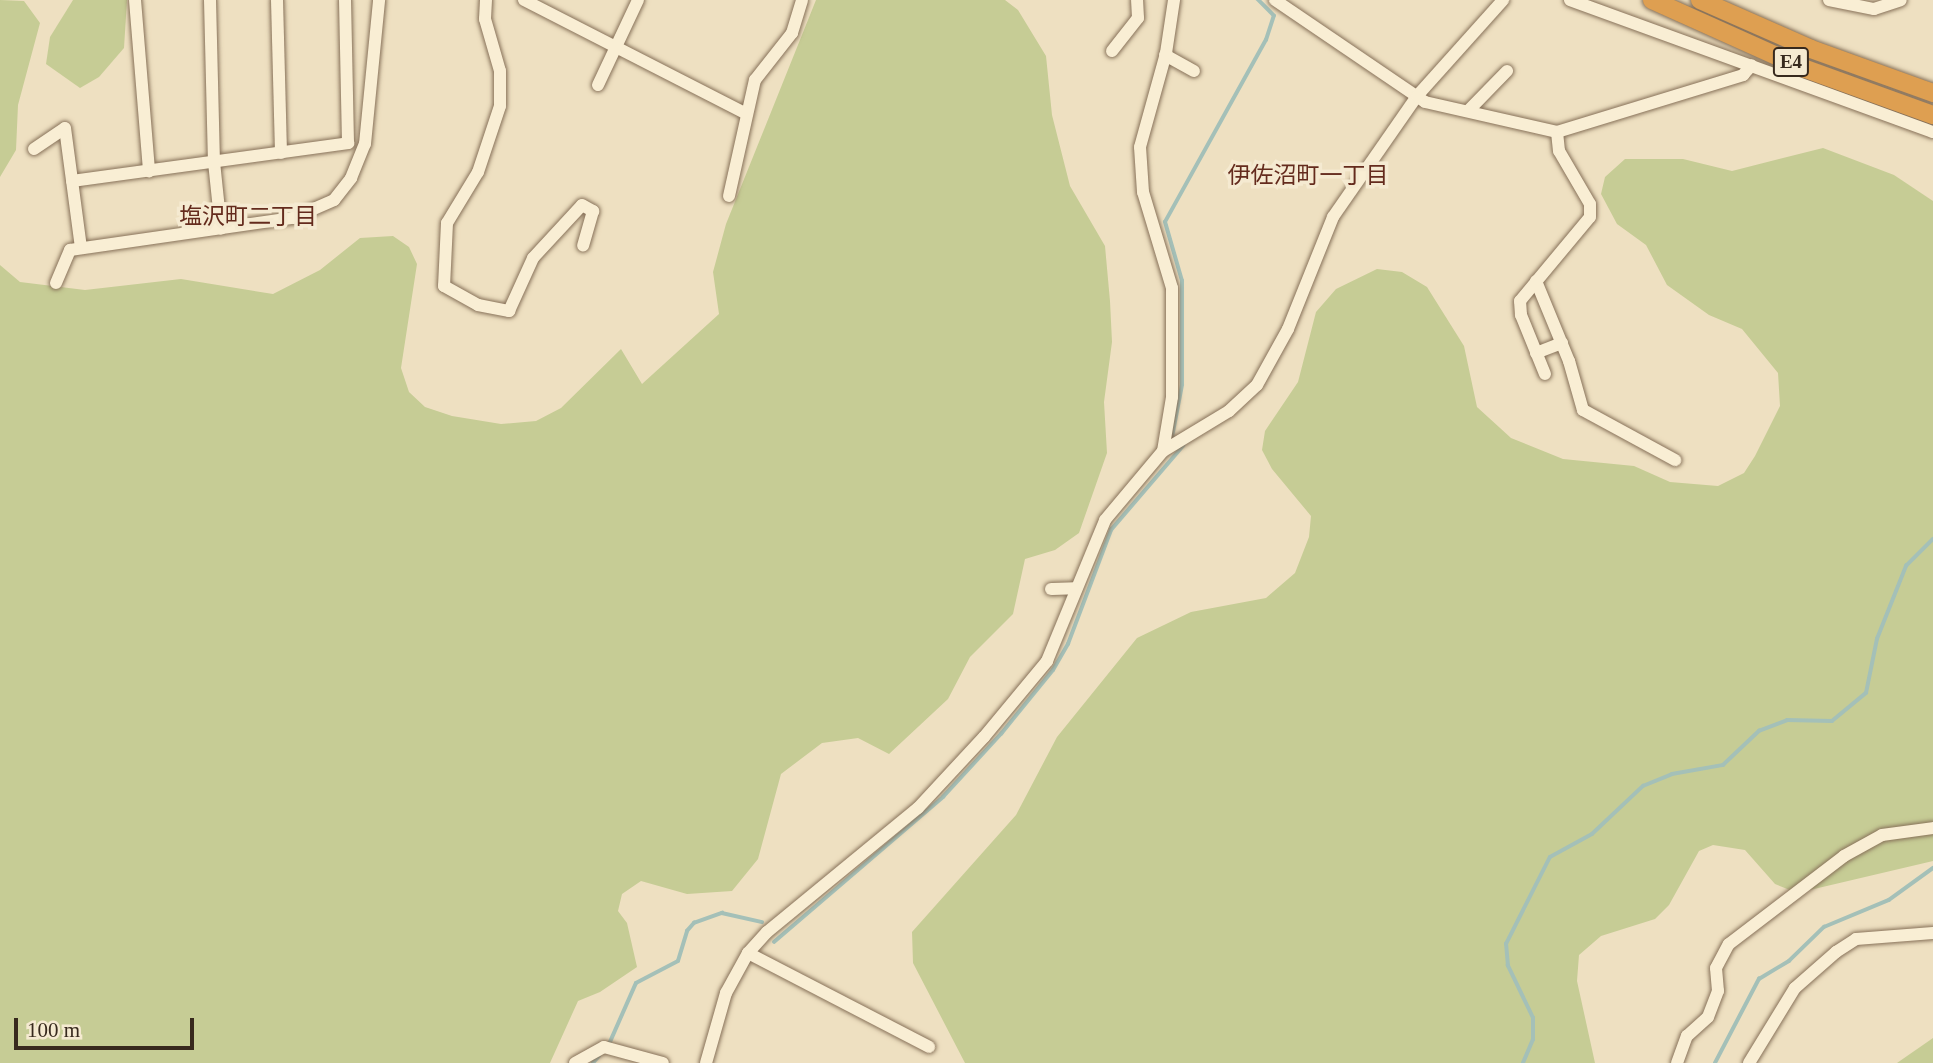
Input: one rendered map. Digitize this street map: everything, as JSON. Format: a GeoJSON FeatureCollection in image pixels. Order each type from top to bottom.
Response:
{"type":"FeatureCollection","features":[{"type":"Feature","properties":{"kind":"highway","name":"E4"},"geometry":{"type":"LineString","coordinates":[[1652,0],[1802,68],[1933,115]]}},
{"type":"Feature","properties":{"kind":"highway","name":"E4"},"geometry":{"type":"LineString","coordinates":[[1700,0],[1811,49],[1933,93]]}},
{"type":"Feature","properties":{"kind":"street"},"geometry":{"type":"LineString","coordinates":[[135,0],[149,171]]}},
{"type":"Feature","properties":{"kind":"street"},"geometry":{"type":"LineString","coordinates":[[210,0],[214,162],[221,229]]}},
{"type":"Feature","properties":{"kind":"street"},"geometry":{"type":"LineString","coordinates":[[277,0],[281,153]]}},
{"type":"Feature","properties":{"kind":"street"},"geometry":{"type":"LineString","coordinates":[[72,181],[348,143],[345,0]]}},
{"type":"Feature","properties":{"kind":"street"},"geometry":{"type":"LineString","coordinates":[[56,283],[70,250],[293,218],[334,200],[343,191],[365,144],[379,0]]}},
{"type":"Feature","properties":{"kind":"street"},"geometry":{"type":"LineString","coordinates":[[486,0],[485,19],[500,71],[500,106],[478,172],[447,223],[444,286],[478,305],[509,311],[533,258],[582,205],[593,211],[583,246]]}},
{"type":"Feature","properties":{"kind":"street"},"geometry":{"type":"LineString","coordinates":[[524,0],[745,113]]}},
{"type":"Feature","properties":{"kind":"street"},"geometry":{"type":"LineString","coordinates":[[598,85],[638,0]]}},
{"type":"Feature","properties":{"kind":"street"},"geometry":{"type":"LineString","coordinates":[[729,196],[745,113],[755,80],[792,33],[802,0]]}},
{"type":"Feature","properties":{"kind":"street"},"geometry":{"type":"LineString","coordinates":[[1112,51],[1138,18],[1136,0]]}},
{"type":"Feature","properties":{"kind":"street"},"geometry":{"type":"LineString","coordinates":[[1163,451],[1172,397],[1172,288],[1143,192],[1140,147],[1165,55],[1174,0]]}},
{"type":"Feature","properties":{"kind":"street"},"geometry":{"type":"LineString","coordinates":[[1275,0],[1417,96],[1557,132],[1743,75],[1752,65]]}},
{"type":"Feature","properties":{"kind":"street"},"geometry":{"type":"LineString","coordinates":[[706,1063],[726,993],[748,954],[766,932],[918,808],[984,737],[1047,661],[1105,520],[1163,451],[1229,411],[1257,385],[1288,329],[1324,231],[1417,96],[1503,0]]}},
{"type":"Feature","properties":{"kind":"street"},"geometry":{"type":"LineString","coordinates":[[1570,0],[1933,132]]}},
{"type":"Feature","properties":{"kind":"street"},"geometry":{"type":"LineString","coordinates":[[1829,0],[1874,9],[1901,0]]}},
{"type":"Feature","properties":{"kind":"street"},"geometry":{"type":"LineString","coordinates":[[1165,55],[1194,71]]}},
{"type":"Feature","properties":{"kind":"street"},"geometry":{"type":"LineString","coordinates":[[1468,111],[1507,71]]}},
{"type":"Feature","properties":{"kind":"street"},"geometry":{"type":"LineString","coordinates":[[34,149],[65,128],[81,248]]}},
{"type":"Feature","properties":{"kind":"street"},"geometry":{"type":"LineString","coordinates":[[1545,374],[1520,301],[1590,217],[1590,204],[1559,151],[1557,132]]}},
{"type":"Feature","properties":{"kind":"street"},"geometry":{"type":"LineString","coordinates":[[1536,281],[1562,343],[1583,410],[1675,460]]}},
{"type":"Feature","properties":{"kind":"street"},"geometry":{"type":"LineString","coordinates":[[1536,353],[1562,343]]}},
{"type":"Feature","properties":{"kind":"street"},"geometry":{"type":"LineString","coordinates":[[1051,589],[1076,588]]}},
{"type":"Feature","properties":{"kind":"street"},"geometry":{"type":"LineString","coordinates":[[1677,1063],[1687,1036],[1708,1017],[1718,991],[1716,968],[1729,944],[1843,856],[1882,835],[1933,828]]}},
{"type":"Feature","properties":{"kind":"street"},"geometry":{"type":"LineString","coordinates":[[1749,1063],[1795,988],[1836,952],[1856,939],[1933,933]]}},
{"type":"Feature","properties":{"kind":"street"},"geometry":{"type":"LineString","coordinates":[[748,954],[929,1047]]}},
{"type":"Feature","properties":{"kind":"street"},"geometry":{"type":"LineString","coordinates":[[575,1063],[604,1047],[663,1063]]}},
{"type":"Feature","properties":{"kind":"green space"},"geometry":{"type":"Polygon","coordinates":[[[0,0],[24,1],[40,23],[18,105],[16,150],[0,177],[0,0]]]}},
{"type":"Feature","properties":{"kind":"green space"},"geometry":{"type":"Polygon","coordinates":[[[73,0],[127,0],[124,48],[99,77],[80,88],[46,64],[50,37],[73,0]]]}},
{"type":"Feature","properties":{"kind":"green space"},"geometry":{"type":"Polygon","coordinates":[[[816,0],[1005,0],[1018,10],[1046,56],[1052,115],[1070,186],[1105,246],[1110,301],[1112,342],[1104,402],[1107,453],[1079,533],[1055,550],[1025,559],[1013,614],[970,657],[948,699],[889,754],[858,738],[822,743],[781,774],[758,859],[732,891],[687,894],[641,881],[622,894],[618,911],[627,923],[637,967],[600,992],[578,1001],[550,1063],[0,1063],[0,265],[20,282],[85,290],[181,279],[273,294],[320,270],[360,238],[393,236],[409,247],[417,264],[401,368],[409,392],[425,407],[452,416],[501,424],[536,421],[561,408],[621,349],[642,384],[719,314],[713,272],[726,224],[816,0]]]}},
{"type":"Feature","properties":{"kind":"green space"},"geometry":{"type":"Polygon","coordinates":[[[1823,148],[1894,175],[1933,201],[1933,861],[1797,893],[1775,884],[1745,850],[1713,845],[1699,851],[1669,905],[1655,919],[1601,936],[1579,955],[1577,981],[1595,1063],[965,1063],[913,963],[912,932],[1016,815],[1057,737],[1137,638],[1191,612],[1266,598],[1295,573],[1309,537],[1311,516],[1272,469],[1262,450],[1265,431],[1298,382],[1316,312],[1336,289],[1377,269],[1402,272],[1427,287],[1464,346],[1477,407],[1511,438],[1563,459],[1634,466],[1670,482],[1718,486],[1744,473],[1755,456],[1780,406],[1778,373],[1742,329],[1709,315],[1667,285],[1646,245],[1617,224],[1601,194],[1605,177],[1625,159],[1683,159],[1732,171],[1823,148]]]}},
{"type":"Feature","properties":{"kind":"green space"},"geometry":{"type":"Polygon","coordinates":[[[1933,1038],[1933,1063],[1897,1063],[1933,1038]]]}},
{"type":"Feature","properties":{"kind":"waterway"},"geometry":{"type":"LineString","coordinates":[[1172,437],[1182,385],[1182,281],[1165,222],[1266,40],[1274,16],[1258,0]]}},
{"type":"Feature","properties":{"kind":"waterway"},"geometry":{"type":"LineString","coordinates":[[774,942],[943,797],[1001,734],[1053,670],[1068,644],[1111,530],[1183,446]]}},
{"type":"Feature","properties":{"kind":"waterway"},"geometry":{"type":"LineString","coordinates":[[1523,1063],[1533,1040],[1533,1018],[1508,966],[1506,944],[1550,857],[1592,834],[1643,786],[1672,774],[1723,765],[1759,731],[1787,720],[1832,721],[1866,693],[1877,639],[1906,566],[1933,539]]}},
{"type":"Feature","properties":{"kind":"waterway"},"geometry":{"type":"LineString","coordinates":[[1715,1063],[1759,979],[1789,961],[1824,927],[1889,900],[1933,868]]}},
{"type":"Feature","properties":{"kind":"waterway"},"geometry":{"type":"LineString","coordinates":[[610,1042],[636,983],[678,961],[687,931],[694,923],[722,913],[762,922]]}},
{"type":"Feature","properties":{"kind":"waterway"},"geometry":{"type":"LineString","coordinates":[[593,1063],[599,1056]]}},
{"type":"Feature","properties":{"kind":"district","name":"伊佐沼町一丁目"},"geometry":{"type":"Point","coordinates":[1308,176]}},
{"type":"Feature","properties":{"kind":"district","name":"塩沢町二丁目"},"geometry":{"type":"Point","coordinates":[248,217]}}]}
